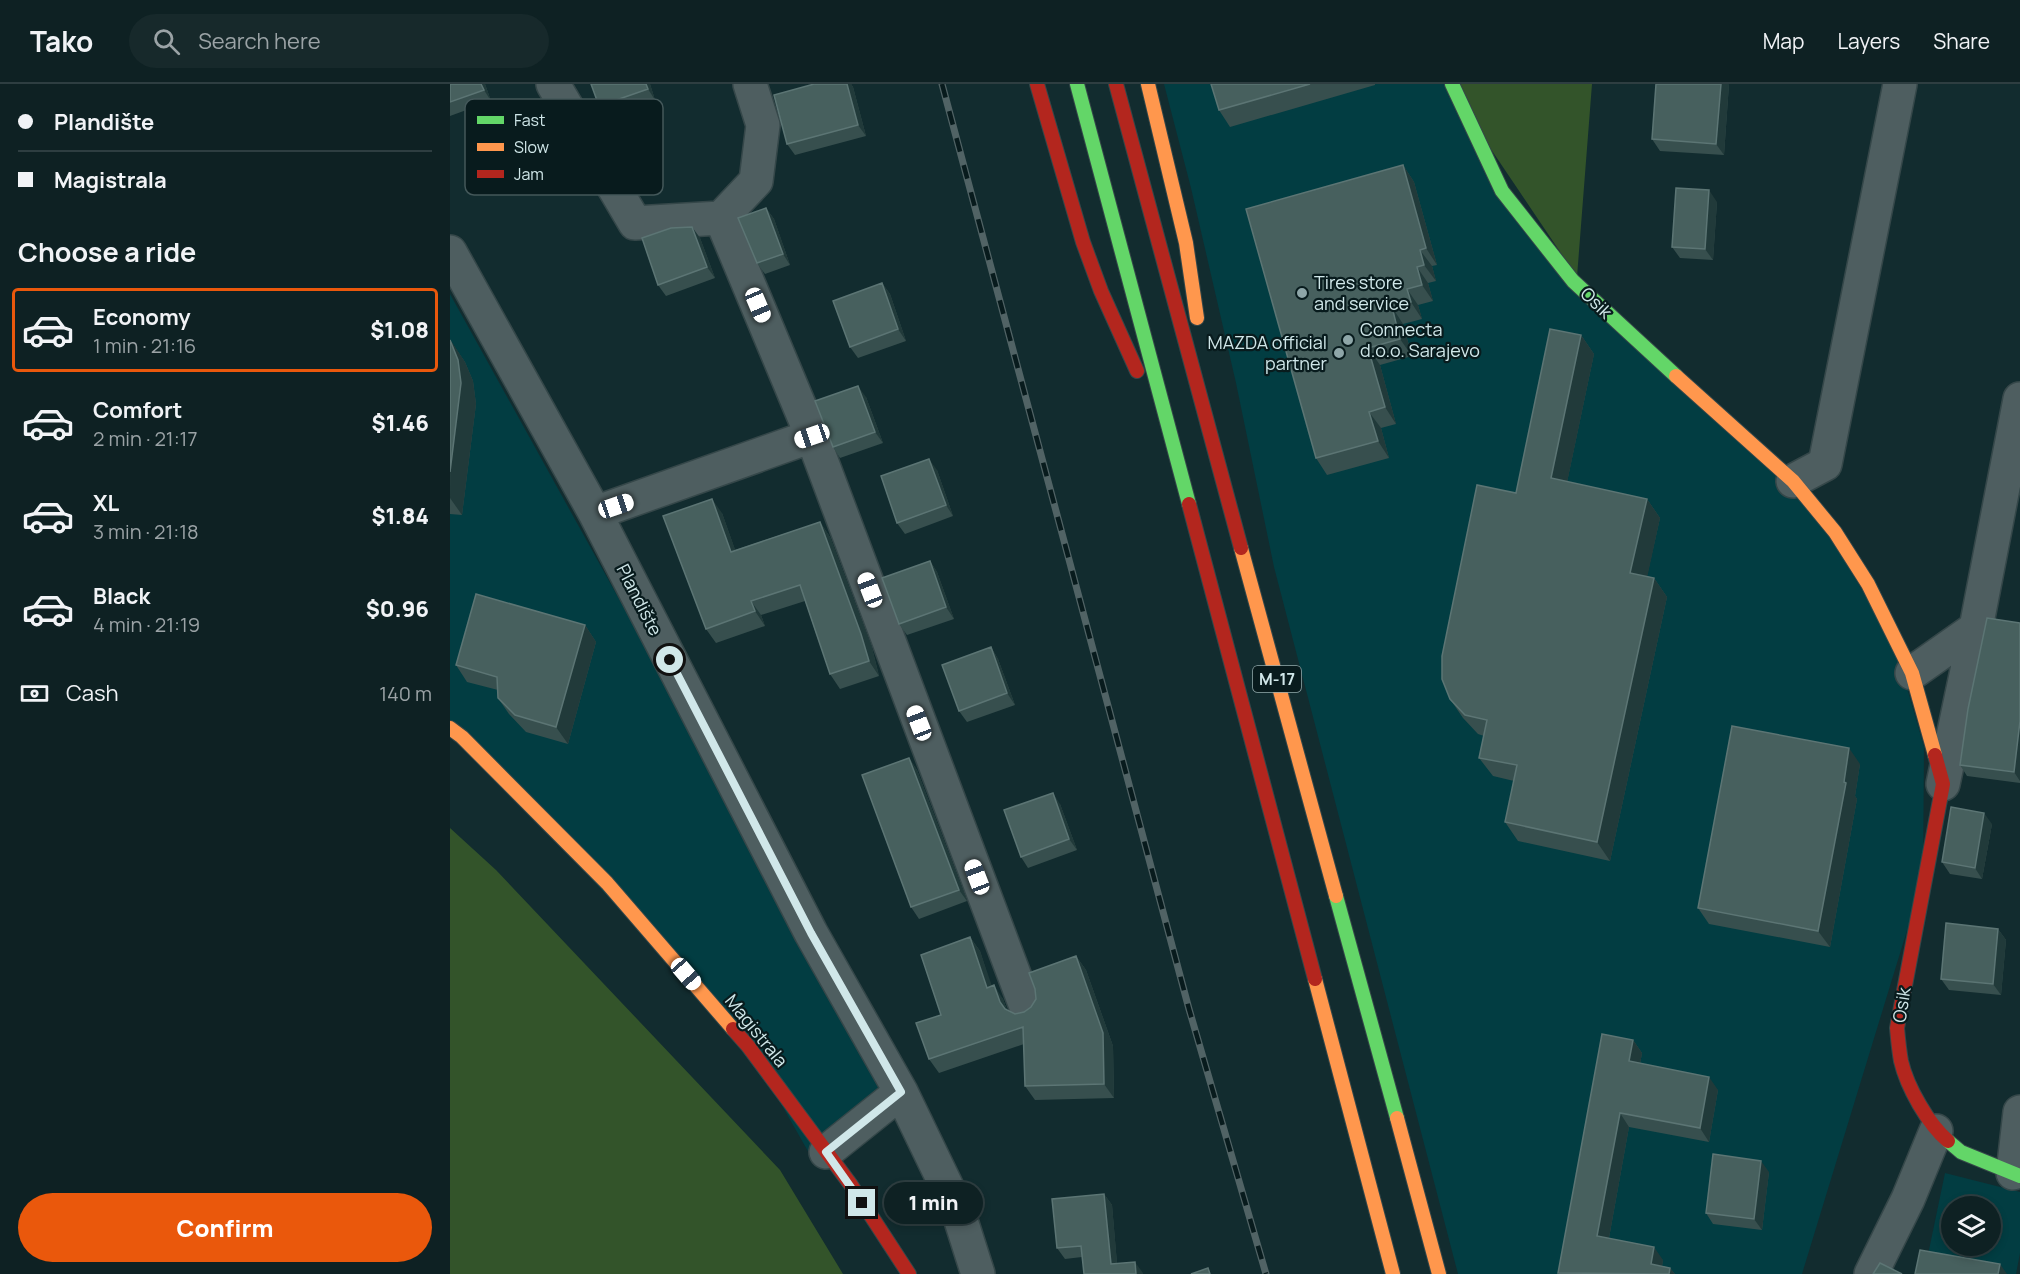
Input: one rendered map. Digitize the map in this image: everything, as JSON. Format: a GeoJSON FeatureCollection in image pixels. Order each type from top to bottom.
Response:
{"type":"FeatureCollection","features":[{"type":"Feature","properties":{"kind":"main road"},"geometry":{"type":"LineString","coordinates":[[1037,84],[1073,210],[1098,281],[1125,346],[1174,451]]}},
{"type":"Feature","properties":{"kind":"main road","name":"M-17"},"geometry":{"type":"LineString","coordinates":[[1077,84],[1393,1274]]}},
{"type":"Feature","properties":{"kind":"main road","name":"M-17"},"geometry":{"type":"LineString","coordinates":[[1116,84],[1439,1274]]}},
{"type":"Feature","properties":{"kind":"main road"},"geometry":{"type":"LineString","coordinates":[[1148,84],[1186,243],[1211,439]]}},
{"type":"Feature","properties":{"kind":"main road","name":"Osik"},"geometry":{"type":"LineString","coordinates":[[1452,84],[1502,191],[1573,281],[1638,343],[1793,481],[1835,532],[1868,584],[1912,673],[1943,784],[1897,1028],[1901,1061],[1911,1088],[1936,1131],[1961,1152],[2017,1175]]}},
{"type":"Feature","properties":{"kind":"main road","name":"Magistrala"},"geometry":{"type":"LineString","coordinates":[[450,728],[462,736],[607,883],[748,1046],[826,1152],[909,1274]]}},
{"type":"Feature","properties":{"kind":"street"},"geometry":{"type":"LineString","coordinates":[[553,84],[562,99]]}},
{"type":"Feature","properties":{"kind":"street"},"geometry":{"type":"LineString","coordinates":[[618,195],[635,223],[721,218],[756,181],[763,125],[750,84]]}},
{"type":"Feature","properties":{"kind":"street"},"geometry":{"type":"LineString","coordinates":[[1793,481],[1825,464],[1900,84]]}},
{"type":"Feature","properties":{"kind":"street"},"geometry":{"type":"LineString","coordinates":[[721,218],[812,436],[1027,1009]]}},
{"type":"Feature","properties":{"kind":"street","name":"Plandište"},"geometry":{"type":"LineString","coordinates":[[450,252],[595,513],[811,933],[901,1092],[957,1208],[978,1274]]}},
{"type":"Feature","properties":{"kind":"street","name":"Osik"},"geometry":{"type":"LineString","coordinates":[[1943,784],[2020,399]]}},
{"type":"Feature","properties":{"kind":"street"},"geometry":{"type":"LineString","coordinates":[[595,513],[812,436]]}},
{"type":"Feature","properties":{"kind":"street"},"geometry":{"type":"LineString","coordinates":[[1912,673],[1976,628]]}},
{"type":"Feature","properties":{"kind":"street"},"geometry":{"type":"LineString","coordinates":[[826,1152],[901,1092]]}},
{"type":"Feature","properties":{"kind":"street","name":"Osik"},"geometry":{"type":"LineString","coordinates":[[2017,1175],[2020,1112]]}},
{"type":"Feature","properties":{"kind":"street"},"geometry":{"type":"LineString","coordinates":[[1870,1274],[1908,1198],[1936,1131]]}},
{"type":"Feature","properties":{"kind":"shaded area"},"geometry":{"type":"Polygon","coordinates":[[[1164,84],[1447,84],[1536,238],[1820,519],[1895,646],[1924,747],[1923,878],[1802,1274],[1458,1274],[1274,567],[1236,383],[1191,188],[1164,84]]]}},
{"type":"Feature","properties":{"kind":"shaded area"},"geometry":{"type":"Polygon","coordinates":[[[450,294],[761,855],[887,1094],[813,1160],[748,1046],[450,728],[450,294]]]}},
{"type":"Feature","properties":{"kind":"shaded area"},"geometry":{"type":"Polygon","coordinates":[[[1945,1173],[2020,1192],[2020,1253],[2016,1274],[1924,1274],[1945,1173]]]}},
{"type":"Feature","properties":{"kind":"green space"},"geometry":{"type":"Polygon","coordinates":[[[1447,84],[1592,84],[1577,277],[1447,84]]]}},
{"type":"Feature","properties":{"kind":"green space"},"geometry":{"type":"Polygon","coordinates":[[[450,828],[496,870],[780,1170],[843,1274],[450,1274],[450,828]]]}},
{"type":"Feature","properties":{"kind":"building"},"geometry":{"type":"Polygon","coordinates":[[[450,84],[481,84],[484,90],[450,102],[450,84]]]}},
{"type":"Feature","properties":{"kind":"building"},"geometry":{"type":"Polygon","coordinates":[[[591,84],[646,84],[648,89],[619,99],[596,99],[591,84]]]}},
{"type":"Feature","properties":{"kind":"building"},"geometry":{"type":"Polygon","coordinates":[[[814,84],[847,84],[858,125],[787,144],[774,95],[814,84]]]}},
{"type":"Feature","properties":{"kind":"building"},"geometry":{"type":"Polygon","coordinates":[[[1211,84],[1310,84],[1219,110],[1211,84]]]}},
{"type":"Feature","properties":{"kind":"building"},"geometry":{"type":"Polygon","coordinates":[[[1656,84],[1721,84],[1716,144],[1652,139],[1656,84]]]}},
{"type":"Feature","properties":{"kind":"building","name":"Connecta d.o.o. Sarajevo"},"geometry":{"type":"Polygon","coordinates":[[[1403,165],[1426,248],[1420,250],[1424,265],[1417,267],[1422,285],[1407,289],[1411,302],[1392,307],[1400,339],[1368,348],[1385,407],[1369,412],[1378,441],[1316,458],[1246,209],[1403,165]]]}},
{"type":"Feature","properties":{"kind":"building"},"geometry":{"type":"Polygon","coordinates":[[[1676,188],[1709,190],[1705,249],[1672,247],[1676,188]]]}},
{"type":"Feature","properties":{"kind":"building"},"geometry":{"type":"Polygon","coordinates":[[[766,208],[783,254],[757,263],[738,218],[766,208]]]}},
{"type":"Feature","properties":{"kind":"building"},"geometry":{"type":"Polygon","coordinates":[[[692,227],[707,267],[658,285],[642,238],[671,228],[692,227]]]}},
{"type":"Feature","properties":{"kind":"building"},"geometry":{"type":"Polygon","coordinates":[[[882,283],[898,329],[850,347],[833,301],[882,283]]]}},
{"type":"Feature","properties":{"kind":"building"},"geometry":{"type":"Polygon","coordinates":[[[1550,329],[1581,335],[1551,478],[1647,499],[1630,573],[1654,578],[1597,842],[1505,822],[1517,765],[1479,758],[1487,720],[1465,715],[1450,699],[1442,679],[1442,656],[1477,485],[1516,493],[1550,329]]]}},
{"type":"Feature","properties":{"kind":"building"},"geometry":{"type":"Polygon","coordinates":[[[450,340],[458,360],[461,383],[450,472],[450,340]]]}},
{"type":"Feature","properties":{"kind":"building"},"geometry":{"type":"Polygon","coordinates":[[[858,386],[875,432],[833,447],[815,401],[858,386]]]}},
{"type":"Feature","properties":{"kind":"building"},"geometry":{"type":"Polygon","coordinates":[[[929,459],[946,505],[897,523],[881,476],[929,459]]]}},
{"type":"Feature","properties":{"kind":"building"},"geometry":{"type":"Polygon","coordinates":[[[712,499],[731,552],[820,522],[869,661],[830,674],[800,585],[751,601],[755,611],[706,629],[663,516],[712,499]]]}},
{"type":"Feature","properties":{"kind":"building"},"geometry":{"type":"Polygon","coordinates":[[[930,561],[946,607],[899,624],[882,578],[930,561]]]}},
{"type":"Feature","properties":{"kind":"building"},"geometry":{"type":"Polygon","coordinates":[[[476,594],[585,625],[556,727],[515,715],[498,698],[497,677],[456,665],[476,594]]]}},
{"type":"Feature","properties":{"kind":"building"},"geometry":{"type":"Polygon","coordinates":[[[1987,618],[2020,623],[2020,721],[2014,772],[1960,765],[1968,709],[1987,618]]]}},
{"type":"Feature","properties":{"kind":"building"},"geometry":{"type":"Polygon","coordinates":[[[991,647],[1007,693],[959,711],[942,665],[991,647]]]}},
{"type":"Feature","properties":{"kind":"building"},"geometry":{"type":"Polygon","coordinates":[[[1732,726],[1849,748],[1844,782],[1846,783],[1818,931],[1698,908],[1732,726]]]}},
{"type":"Feature","properties":{"kind":"building"},"geometry":{"type":"Polygon","coordinates":[[[909,758],[959,890],[911,907],[862,775],[909,758]]]}},
{"type":"Feature","properties":{"kind":"building"},"geometry":{"type":"Polygon","coordinates":[[[1053,793],[1069,839],[1021,857],[1004,810],[1053,793]]]}},
{"type":"Feature","properties":{"kind":"building"},"geometry":{"type":"Polygon","coordinates":[[[1951,807],[1984,813],[1975,868],[1942,862],[1951,807]]]}},
{"type":"Feature","properties":{"kind":"building"},"geometry":{"type":"Polygon","coordinates":[[[1946,923],[1998,929],[1993,984],[1941,979],[1946,923]]]}},
{"type":"Feature","properties":{"kind":"building"},"geometry":{"type":"Polygon","coordinates":[[[970,937],[987,988],[994,985],[1005,1009],[1015,1014],[1031,1007],[1036,999],[1029,973],[1076,956],[1103,1033],[1104,1084],[1025,1086],[1023,1027],[929,1059],[916,1023],[941,1015],[921,955],[970,937]]]}},
{"type":"Feature","properties":{"kind":"building"},"geometry":{"type":"Polygon","coordinates":[[[1602,1034],[1633,1040],[1629,1061],[1709,1077],[1700,1128],[1620,1113],[1597,1236],[1654,1247],[1651,1264],[1670,1268],[1669,1274],[1558,1273],[1602,1034]]]}},
{"type":"Feature","properties":{"kind":"building"},"geometry":{"type":"Polygon","coordinates":[[[1713,1154],[1761,1161],[1754,1219],[1706,1213],[1713,1154]]]}},
{"type":"Feature","properties":{"kind":"building"},"geometry":{"type":"Polygon","coordinates":[[[1104,1194],[1111,1264],[1135,1262],[1136,1274],[1084,1274],[1081,1246],[1057,1248],[1052,1199],[1104,1194]]]}},
{"type":"Feature","properties":{"kind":"building"},"geometry":{"type":"Polygon","coordinates":[[[1920,1250],[1941,1254],[1941,1256],[2000,1264],[1998,1274],[1915,1274],[1920,1250]]]}},
{"type":"Feature","properties":{"kind":"building"},"geometry":{"type":"Polygon","coordinates":[[[1880,1263],[1902,1274],[1873,1274],[1880,1263]]]}},
{"type":"Feature","properties":{"kind":"building"},"geometry":{"type":"Polygon","coordinates":[[[1208,1268],[1210,1274],[1191,1274],[1208,1268]]]}},
{"type":"Feature","properties":{"kind":"railway"},"geometry":{"type":"LineString","coordinates":[[942,84],[1189,1009],[1266,1274]]}},
{"type":"Feature","properties":{"kind":"traffic: fast"},"geometry":{"type":"LineString","coordinates":[[1077,84],[1189,504]]}},
{"type":"Feature","properties":{"kind":"traffic: fast"},"geometry":{"type":"LineString","coordinates":[[1452,84],[1502,191],[1573,281],[1676,376]]}},
{"type":"Feature","properties":{"kind":"traffic: fast"},"geometry":{"type":"LineString","coordinates":[[1336,896],[1397,1118]]}},
{"type":"Feature","properties":{"kind":"traffic: fast"},"geometry":{"type":"LineString","coordinates":[[1948,1141],[1961,1152],[2020,1176]]}},
{"type":"Feature","properties":{"kind":"traffic: slow"},"geometry":{"type":"LineString","coordinates":[[1148,84],[1186,243],[1197,318]]}},
{"type":"Feature","properties":{"kind":"traffic: slow"},"geometry":{"type":"LineString","coordinates":[[1676,376],[1793,481],[1835,532],[1868,584],[1912,673],[1935,755]]}},
{"type":"Feature","properties":{"kind":"traffic: slow"},"geometry":{"type":"LineString","coordinates":[[1241,548],[1336,896]]}},
{"type":"Feature","properties":{"kind":"traffic: slow"},"geometry":{"type":"LineString","coordinates":[[450,728],[462,737],[607,883],[733,1029]]}},
{"type":"Feature","properties":{"kind":"traffic: slow"},"geometry":{"type":"LineString","coordinates":[[1315,979],[1393,1274]]}},
{"type":"Feature","properties":{"kind":"traffic: slow"},"geometry":{"type":"LineString","coordinates":[[1397,1118],[1439,1274]]}},
{"type":"Feature","properties":{"kind":"traffic: jam"},"geometry":{"type":"LineString","coordinates":[[1037,84],[1083,242],[1101,291],[1137,371]]}},
{"type":"Feature","properties":{"kind":"traffic: jam"},"geometry":{"type":"LineString","coordinates":[[1116,84],[1241,548]]}},
{"type":"Feature","properties":{"kind":"traffic: jam"},"geometry":{"type":"LineString","coordinates":[[1189,504],[1315,979]]}},
{"type":"Feature","properties":{"kind":"traffic: jam"},"geometry":{"type":"LineString","coordinates":[[1935,755],[1943,784],[1897,1028],[1901,1061],[1908,1082],[1926,1115],[1948,1141]]}},
{"type":"Feature","properties":{"kind":"traffic: jam"},"geometry":{"type":"LineString","coordinates":[[733,1029],[851,1185],[909,1274]]}},
{"type":"Feature","properties":{"kind":"place","name":"Tires store and service"},"geometry":{"type":"Point","coordinates":[1302,293]}},
{"type":"Feature","properties":{"kind":"place","name":"Connecta d.o.o. Sarajevo"},"geometry":{"type":"Point","coordinates":[1348,340]}},
{"type":"Feature","properties":{"kind":"place","name":"MAZDA official partner"},"geometry":{"type":"Point","coordinates":[1339,353]}},
{"type":"Feature","properties":{"kind":"route"},"geometry":{"type":"LineString","coordinates":[[670,660],[811,933],[901,1092],[826,1152],[862,1203]]}}]}
